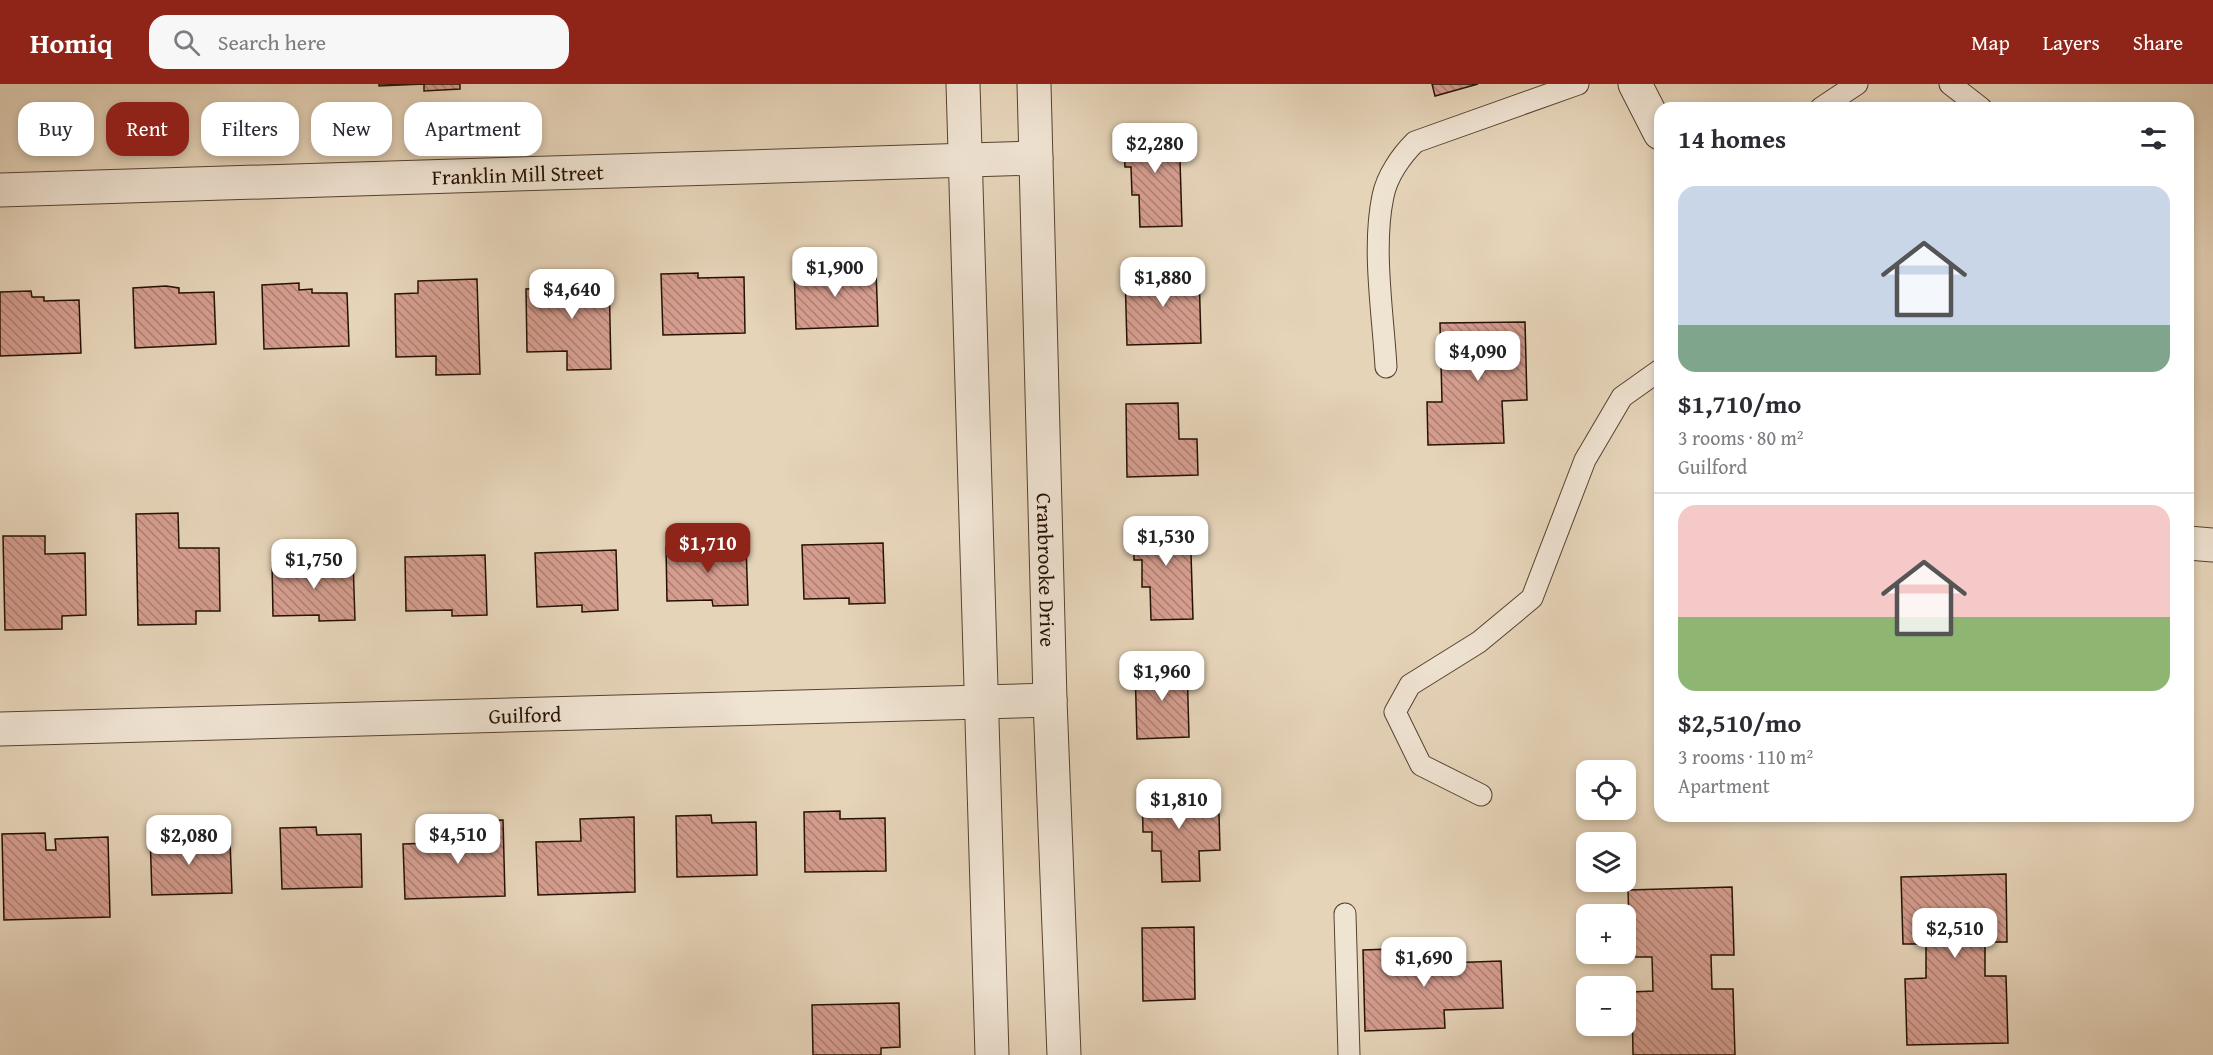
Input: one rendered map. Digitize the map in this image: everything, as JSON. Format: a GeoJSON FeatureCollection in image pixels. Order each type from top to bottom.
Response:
{"type":"FeatureCollection","features":[{"type":"Feature","properties":{"kind":"street"},"geometry":{"type":"LineString","coordinates":[[963,84],[992,1055]]}},
{"type":"Feature","properties":{"kind":"street","name":"Cranbrooke Drive"},"geometry":{"type":"LineString","coordinates":[[1034,84],[1050,700],[1064,1055]]}},
{"type":"Feature","properties":{"kind":"street"},"geometry":{"type":"LineString","coordinates":[[1635,84],[1654,121]]}},
{"type":"Feature","properties":{"kind":"street","name":"Franklin Mill Street"},"geometry":{"type":"LineString","coordinates":[[0,190],[1036,158]]}},
{"type":"Feature","properties":{"kind":"street"},"geometry":{"type":"LineString","coordinates":[[2194,543],[2213,545]]}},
{"type":"Feature","properties":{"kind":"street","name":"Guilford"},"geometry":{"type":"LineString","coordinates":[[0,729],[1050,700]]}},
{"type":"Feature","properties":{"kind":"lane"},"geometry":{"type":"LineString","coordinates":[[1386,367],[1380,242],[1383,195],[1400,158],[1415,142],[1578,84]]}},
{"type":"Feature","properties":{"kind":"lane"},"geometry":{"type":"LineString","coordinates":[[1830,102],[1857,84]]}},
{"type":"Feature","properties":{"kind":"lane"},"geometry":{"type":"LineString","coordinates":[[1950,84],[1973,102]]}},
{"type":"Feature","properties":{"kind":"lane"},"geometry":{"type":"LineString","coordinates":[[1482,795],[1421,765],[1395,712],[1410,685],[1479,642],[1532,598],[1585,460],[1622,397],[1654,374]]}},
{"type":"Feature","properties":{"kind":"lane"},"geometry":{"type":"LineString","coordinates":[[1345,914],[1349,1055]]}},
{"type":"Feature","properties":{"kind":"building"},"geometry":{"type":"Polygon","coordinates":[[[379,84],[424,84],[379,86],[379,84]]]}},
{"type":"Feature","properties":{"kind":"building"},"geometry":{"type":"Polygon","coordinates":[[[424,84],[460,84],[460,89],[424,91],[424,84]]]}},
{"type":"Feature","properties":{"kind":"building"},"geometry":{"type":"Polygon","coordinates":[[[1432,84],[1478,84],[1435,96],[1432,84]]]}},
{"type":"Feature","properties":{"kind":"building"},"geometry":{"type":"Polygon","coordinates":[[[1179,127],[1182,226],[1140,227],[1139,195],[1132,195],[1131,167],[1125,167],[1123,129],[1179,127]]]}},
{"type":"Feature","properties":{"kind":"building"},"geometry":{"type":"Polygon","coordinates":[[[830,266],[831,271],[876,270],[878,326],[796,329],[794,267],[830,266]]]}},
{"type":"Feature","properties":{"kind":"building"},"geometry":{"type":"Polygon","coordinates":[[[1199,271],[1201,343],[1127,345],[1125,273],[1199,271]]]}},
{"type":"Feature","properties":{"kind":"building"},"geometry":{"type":"Polygon","coordinates":[[[698,273],[698,278],[744,277],[745,333],[663,335],[661,274],[698,273]]]}},
{"type":"Feature","properties":{"kind":"building"},"geometry":{"type":"Polygon","coordinates":[[[609,274],[611,369],[567,370],[567,351],[527,352],[526,289],[550,288],[549,276],[609,274]]]}},
{"type":"Feature","properties":{"kind":"building"},"geometry":{"type":"Polygon","coordinates":[[[477,279],[480,374],[436,375],[436,356],[396,357],[395,294],[418,293],[418,281],[477,279]]]}},
{"type":"Feature","properties":{"kind":"building"},"geometry":{"type":"Polygon","coordinates":[[[299,283],[299,290],[312,289],[312,293],[347,293],[349,346],[264,349],[262,285],[299,283]]]}},
{"type":"Feature","properties":{"kind":"building"},"geometry":{"type":"Polygon","coordinates":[[[166,286],[179,288],[179,293],[214,292],[216,344],[135,348],[133,288],[166,286]]]}},
{"type":"Feature","properties":{"kind":"building"},"geometry":{"type":"Polygon","coordinates":[[[31,291],[32,297],[44,297],[44,301],[79,300],[81,353],[0,356],[0,292],[31,291]]]}},
{"type":"Feature","properties":{"kind":"building"},"geometry":{"type":"Polygon","coordinates":[[[1525,322],[1527,400],[1502,401],[1504,443],[1428,445],[1427,402],[1442,402],[1440,323],[1525,322]]]}},
{"type":"Feature","properties":{"kind":"building"},"geometry":{"type":"Polygon","coordinates":[[[1178,403],[1179,439],[1197,439],[1198,475],[1127,477],[1126,404],[1178,403]]]}},
{"type":"Feature","properties":{"kind":"building"},"geometry":{"type":"Polygon","coordinates":[[[178,513],[179,548],[219,548],[220,611],[196,611],[196,624],[138,625],[136,514],[178,513]]]}},
{"type":"Feature","properties":{"kind":"building"},"geometry":{"type":"Polygon","coordinates":[[[1190,520],[1193,619],[1151,620],[1150,587],[1142,587],[1142,560],[1134,560],[1134,522],[1190,520]]]}},
{"type":"Feature","properties":{"kind":"building"},"geometry":{"type":"Polygon","coordinates":[[[3,536],[45,536],[45,554],[85,553],[86,615],[62,616],[62,629],[5,630],[3,536]]]}},
{"type":"Feature","properties":{"kind":"building"},"geometry":{"type":"Polygon","coordinates":[[[883,543],[885,603],[849,604],[849,598],[804,599],[802,545],[883,543]]]}},
{"type":"Feature","properties":{"kind":"building"},"geometry":{"type":"Polygon","coordinates":[[[746,545],[748,605],[713,606],[712,600],[667,601],[666,547],[746,545]]]}},
{"type":"Feature","properties":{"kind":"building"},"geometry":{"type":"Polygon","coordinates":[[[616,550],[618,610],[582,612],[582,605],[537,607],[535,553],[616,550]]]}},
{"type":"Feature","properties":{"kind":"building"},"geometry":{"type":"Polygon","coordinates":[[[485,555],[487,615],[452,616],[452,610],[406,611],[405,557],[485,555]]]}},
{"type":"Feature","properties":{"kind":"building"},"geometry":{"type":"Polygon","coordinates":[[[353,560],[355,620],[319,621],[319,615],[273,616],[272,563],[353,560]]]}},
{"type":"Feature","properties":{"kind":"building"},"geometry":{"type":"Polygon","coordinates":[[[1187,665],[1189,737],[1137,739],[1135,666],[1187,665]]]}},
{"type":"Feature","properties":{"kind":"building"},"geometry":{"type":"Polygon","coordinates":[[[1198,784],[1199,816],[1219,814],[1220,850],[1199,851],[1200,881],[1162,882],[1161,851],[1152,851],[1152,832],[1143,832],[1142,786],[1198,784]]]}},
{"type":"Feature","properties":{"kind":"building"},"geometry":{"type":"Polygon","coordinates":[[[840,811],[840,819],[885,818],[886,871],[805,872],[804,812],[840,811]]]}},
{"type":"Feature","properties":{"kind":"building"},"geometry":{"type":"Polygon","coordinates":[[[711,815],[712,823],[756,822],[757,875],[677,877],[676,816],[711,815]]]}},
{"type":"Feature","properties":{"kind":"building"},"geometry":{"type":"Polygon","coordinates":[[[634,817],[635,892],[538,895],[536,842],[581,841],[580,819],[634,817]]]}},
{"type":"Feature","properties":{"kind":"building"},"geometry":{"type":"Polygon","coordinates":[[[503,820],[505,896],[405,899],[403,844],[462,842],[462,821],[503,820]]]}},
{"type":"Feature","properties":{"kind":"building"},"geometry":{"type":"Polygon","coordinates":[[[316,827],[317,835],[361,834],[362,887],[282,889],[280,828],[316,827]]]}},
{"type":"Feature","properties":{"kind":"building"},"geometry":{"type":"Polygon","coordinates":[[[45,833],[46,850],[56,850],[55,839],[108,837],[110,917],[4,920],[2,834],[45,833]]]}},
{"type":"Feature","properties":{"kind":"building"},"geometry":{"type":"Polygon","coordinates":[[[150,834],[186,834],[186,842],[230,841],[232,893],[152,895],[150,834]]]}},
{"type":"Feature","properties":{"kind":"building"},"geometry":{"type":"Polygon","coordinates":[[[2006,874],[2007,942],[1985,942],[1985,976],[2006,976],[2008,1043],[1907,1045],[1905,979],[1926,978],[1926,944],[1903,944],[1901,877],[2006,874]]]}},
{"type":"Feature","properties":{"kind":"building"},"geometry":{"type":"Polygon","coordinates":[[[1732,887],[1734,955],[1711,955],[1712,989],[1733,989],[1735,1055],[1633,1055],[1633,1036],[1636,1036],[1636,992],[1653,991],[1652,957],[1636,957],[1636,904],[1628,904],[1628,892],[1636,892],[1636,890],[1732,887]]]}},
{"type":"Feature","properties":{"kind":"building"},"geometry":{"type":"Polygon","coordinates":[[[1194,927],[1195,999],[1143,1001],[1142,928],[1194,927]]]}},
{"type":"Feature","properties":{"kind":"building"},"geometry":{"type":"Polygon","coordinates":[[[1445,947],[1446,963],[1501,961],[1503,1008],[1444,1010],[1445,1028],[1365,1031],[1363,950],[1445,947]]]}},
{"type":"Feature","properties":{"kind":"building"},"geometry":{"type":"Polygon","coordinates":[[[899,1003],[900,1047],[881,1048],[881,1055],[813,1055],[812,1005],[899,1003]]]}}]}
